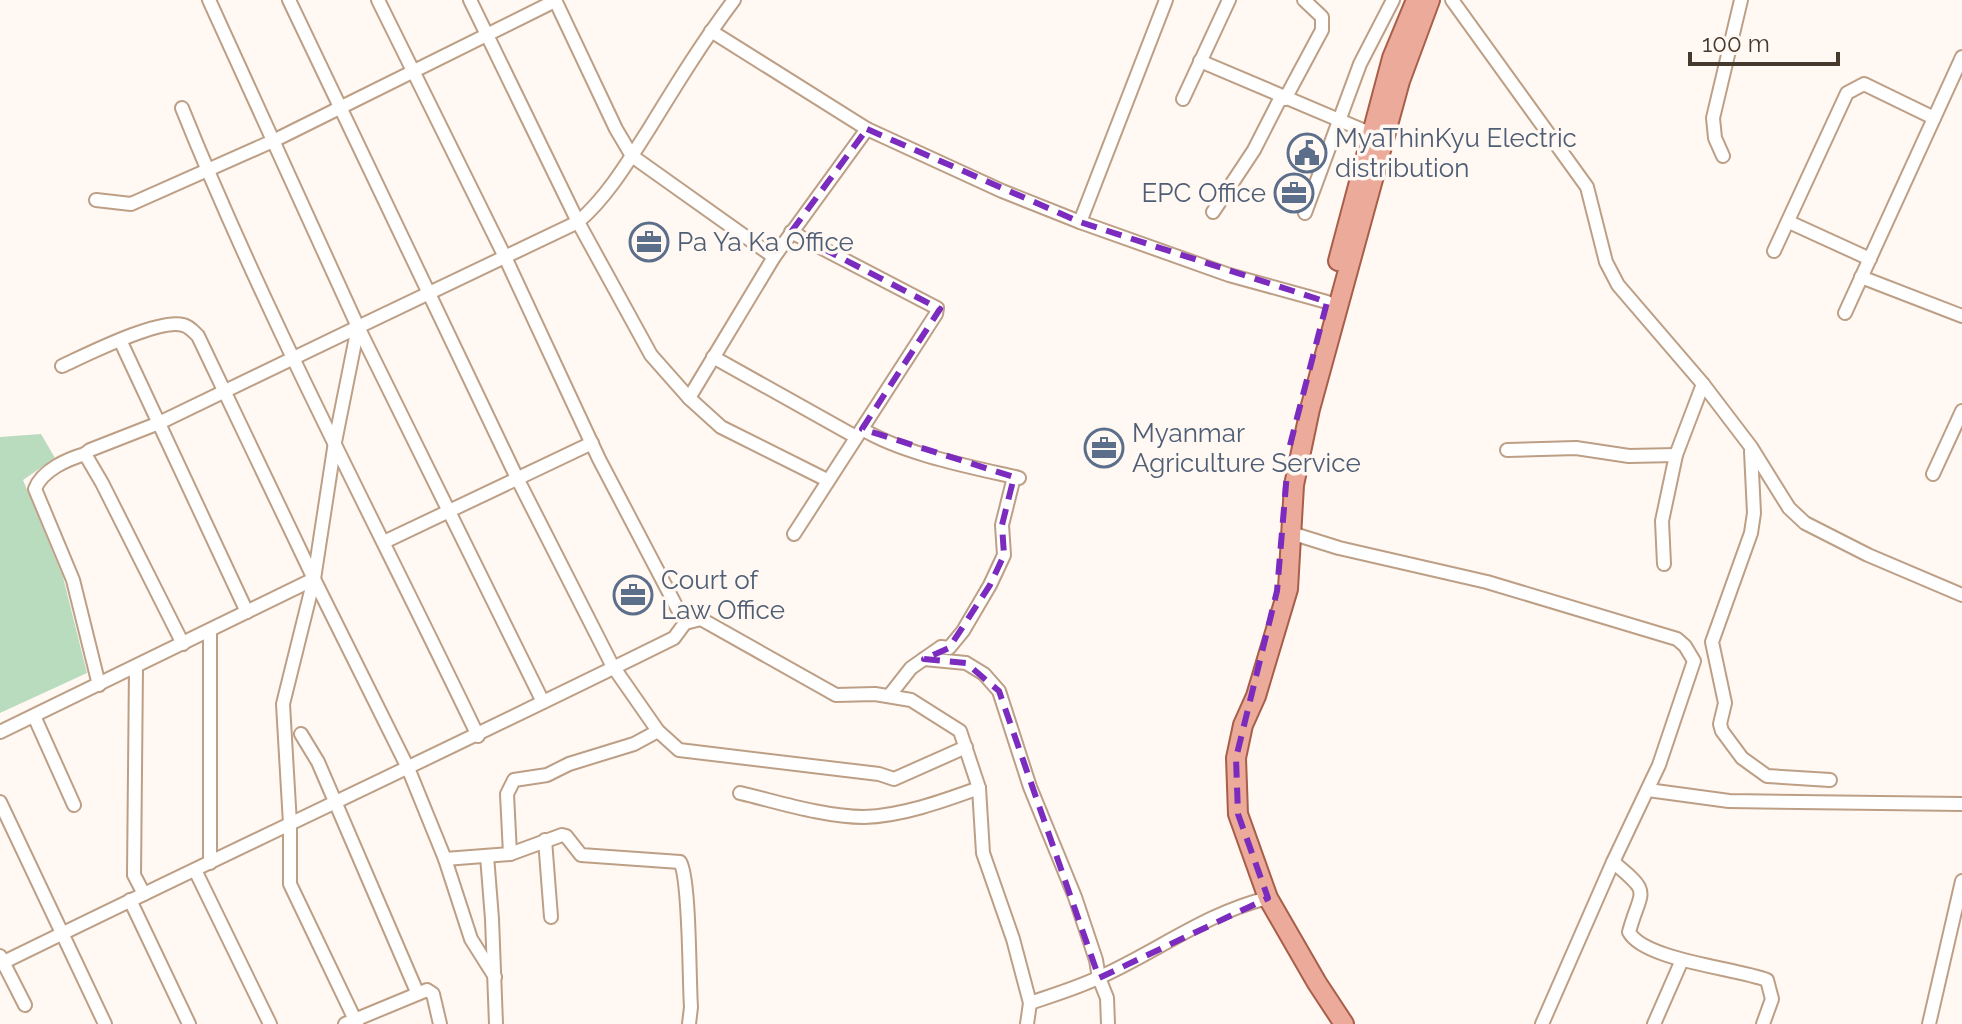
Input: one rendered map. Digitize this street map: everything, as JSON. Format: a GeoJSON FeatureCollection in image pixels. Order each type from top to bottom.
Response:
{"type":"FeatureCollection","features":[{"type":"Feature","properties":{"kind":"main road"},"geometry":{"type":"LineString","coordinates":[[1256,696],[1277,591],[1289,449],[1392,58],[1416,0]]}},
{"type":"Feature","properties":{"kind":"main road"},"geometry":{"type":"LineString","coordinates":[[1344,1024],[1268,898],[1238,814],[1236,758],[1243,725],[1256,696],[1288,589],[1294,485],[1310,409],[1400,81],[1430,0]]}},
{"type":"Feature","properties":{"kind":"street"},"geometry":{"type":"LineString","coordinates":[[209,0],[358,327],[543,702]]}},
{"type":"Feature","properties":{"kind":"street"},"geometry":{"type":"LineString","coordinates":[[289,0],[517,478],[614,668],[658,731],[679,750],[879,774],[894,779],[966,747]]}},
{"type":"Feature","properties":{"kind":"street"},"geometry":{"type":"LineString","coordinates":[[378,0],[505,257],[592,443],[685,623]]}},
{"type":"Feature","properties":{"kind":"street"},"geometry":{"type":"LineString","coordinates":[[470,0],[578,222],[651,355],[689,398],[721,427],[827,480]]}},
{"type":"Feature","properties":{"kind":"street"},"geometry":{"type":"LineString","coordinates":[[99,685],[73,580],[35,489],[38,482],[69,459],[159,423],[578,222],[593,209],[632,156],[734,0]]}},
{"type":"Feature","properties":{"kind":"street"},"geometry":{"type":"LineString","coordinates":[[1080,222],[1166,0]]}},
{"type":"Feature","properties":{"kind":"street"},"geometry":{"type":"LineString","coordinates":[[1183,99],[1229,0]]}},
{"type":"Feature","properties":{"kind":"street"},"geometry":{"type":"LineString","coordinates":[[1213,212],[1254,150],[1322,30],[1322,17],[1304,0]]}},
{"type":"Feature","properties":{"kind":"street"},"geometry":{"type":"LineString","coordinates":[[1305,213],[1360,64],[1393,0]]}},
{"type":"Feature","properties":{"kind":"street"},"geometry":{"type":"LineString","coordinates":[[1452,0],[1587,187],[1606,262],[1618,285],[1703,384],[1751,447],[1789,508],[1805,523],[1868,555],[1962,595]]}},
{"type":"Feature","properties":{"kind":"street"},"geometry":{"type":"LineString","coordinates":[[1723,156],[1715,138],[1713,118],[1741,0]]}},
{"type":"Feature","properties":{"kind":"street"},"geometry":{"type":"LineString","coordinates":[[96,200],[131,204],[273,141],[555,1],[632,156],[774,257]]}},
{"type":"Feature","properties":{"kind":"street"},"geometry":{"type":"LineString","coordinates":[[711,31],[867,129],[1002,191],[1229,275],[1327,302]]}},
{"type":"Feature","properties":{"kind":"street"},"geometry":{"type":"LineString","coordinates":[[1845,313],[1934,118],[1958,79],[1962,57]]}},
{"type":"Feature","properties":{"kind":"street"},"geometry":{"type":"LineString","coordinates":[[1200,61],[1372,134]]}},
{"type":"Feature","properties":{"kind":"street"},"geometry":{"type":"LineString","coordinates":[[1774,251],[1847,93],[1864,84],[1934,118]]}},
{"type":"Feature","properties":{"kind":"street"},"geometry":{"type":"LineString","coordinates":[[182,108],[206,169],[293,357],[478,736]]}},
{"type":"Feature","properties":{"kind":"street"},"geometry":{"type":"LineString","coordinates":[[689,398],[774,257],[867,129]]}},
{"type":"Feature","properties":{"kind":"street"},"geometry":{"type":"LineString","coordinates":[[1789,222],[1870,259]]}},
{"type":"Feature","properties":{"kind":"street"},"geometry":{"type":"LineString","coordinates":[[791,232],[937,308],[794,534]]}},
{"type":"Feature","properties":{"kind":"street"},"geometry":{"type":"LineString","coordinates":[[1861,277],[1962,316]]}},
{"type":"Feature","properties":{"kind":"street"},"geometry":{"type":"LineString","coordinates":[[62,366],[120,340],[170,323],[186,325],[198,336],[408,768],[445,859],[471,939],[495,977]]}},
{"type":"Feature","properties":{"kind":"street"},"geometry":{"type":"LineString","coordinates":[[358,327],[335,442],[314,579],[283,704],[290,884],[352,1022],[427,990],[433,994],[440,1024]]}},
{"type":"Feature","properties":{"kind":"street"},"geometry":{"type":"LineString","coordinates":[[120,340],[247,612]]}},
{"type":"Feature","properties":{"kind":"street"},"geometry":{"type":"LineString","coordinates":[[713,357],[859,433],[1017,477],[1002,525],[1004,555],[990,585],[963,631],[949,648],[941,647],[911,668],[889,696]]}},
{"type":"Feature","properties":{"kind":"street"},"geometry":{"type":"LineString","coordinates":[[1664,564],[1662,521],[1676,455],[1703,384]]}},
{"type":"Feature","properties":{"kind":"street"},"geometry":{"type":"LineString","coordinates":[[1933,474],[1962,411]]}},
{"type":"Feature","properties":{"kind":"street"},"geometry":{"type":"LineString","coordinates":[[384,542],[592,443]]}},
{"type":"Feature","properties":{"kind":"street"},"geometry":{"type":"LineString","coordinates":[[1751,447],[1754,500],[1751,533],[1712,642],[1725,703],[1720,724],[1742,758],[1767,776],[1830,780]]}},
{"type":"Feature","properties":{"kind":"street"},"geometry":{"type":"LineString","coordinates":[[1507,450],[1576,448],[1629,456],[1676,455]]}},
{"type":"Feature","properties":{"kind":"street"},"geometry":{"type":"LineString","coordinates":[[85,454],[183,644]]}},
{"type":"Feature","properties":{"kind":"street"},"geometry":{"type":"LineString","coordinates":[[1291,533],[1339,548],[1487,582],[1677,639],[1694,661],[1659,765],[1542,1024]]}},
{"type":"Feature","properties":{"kind":"street"},"geometry":{"type":"LineString","coordinates":[[0,732],[314,579]]}},
{"type":"Feature","properties":{"kind":"street"},"geometry":{"type":"LineString","coordinates":[[25,1005],[1,961],[478,736],[674,638],[685,623],[701,619],[836,695],[875,694],[911,700],[960,731],[979,788],[983,853],[1013,939],[1030,1003],[1027,1024]]}},
{"type":"Feature","properties":{"kind":"street"},"geometry":{"type":"LineString","coordinates":[[210,630],[210,863]]}},
{"type":"Feature","properties":{"kind":"street"},"geometry":{"type":"LineString","coordinates":[[924,659],[966,663],[984,674],[999,691],[1030,787],[1075,897],[1096,960],[1107,998],[1108,1024]]}},
{"type":"Feature","properties":{"kind":"street"},"geometry":{"type":"LineString","coordinates":[[136,667],[134,875],[144,894]]}},
{"type":"Feature","properties":{"kind":"street"},"geometry":{"type":"LineString","coordinates":[[34,716],[74,805]]}},
{"type":"Feature","properties":{"kind":"street"},"geometry":{"type":"LineString","coordinates":[[510,854],[507,794],[514,780],[547,775],[569,764],[642,740],[658,731]]}},
{"type":"Feature","properties":{"kind":"street"},"geometry":{"type":"LineString","coordinates":[[301,734],[309,743],[417,992]]}},
{"type":"Feature","properties":{"kind":"street"},"geometry":{"type":"LineString","coordinates":[[740,793],[862,817],[943,801],[979,788]]}},
{"type":"Feature","properties":{"kind":"street"},"geometry":{"type":"LineString","coordinates":[[1648,790],[1729,801],[1962,804]]}},
{"type":"Feature","properties":{"kind":"street"},"geometry":{"type":"LineString","coordinates":[[0,802],[105,1024]]}},
{"type":"Feature","properties":{"kind":"street"},"geometry":{"type":"LineString","coordinates":[[445,859],[510,854],[562,835],[581,855],[680,862],[684,868],[686,898],[691,1007],[689,1024]]}},
{"type":"Feature","properties":{"kind":"street"},"geometry":{"type":"LineString","coordinates":[[545,840],[551,917]]}},
{"type":"Feature","properties":{"kind":"street"},"geometry":{"type":"LineString","coordinates":[[487,856],[496,1024]]}},
{"type":"Feature","properties":{"kind":"street"},"geometry":{"type":"LineString","coordinates":[[1613,862],[1638,882],[1641,890],[1639,907],[1629,932],[1634,942],[1682,960],[1748,973],[1767,980],[1772,999],[1763,1024]]}},
{"type":"Feature","properties":{"kind":"street"},"geometry":{"type":"LineString","coordinates":[[195,870],[270,1024]]}},
{"type":"Feature","properties":{"kind":"street"},"geometry":{"type":"LineString","coordinates":[[1929,1024],[1962,881]]}},
{"type":"Feature","properties":{"kind":"street"},"geometry":{"type":"LineString","coordinates":[[1030,1003],[1099,978],[1248,902],[1268,898]]}},
{"type":"Feature","properties":{"kind":"street"},"geometry":{"type":"LineString","coordinates":[[130,900],[189,1024]]}},
{"type":"Feature","properties":{"kind":"street"},"geometry":{"type":"LineString","coordinates":[[1654,1024],[1682,960]]}},
{"type":"Feature","properties":{"kind":"highlighted area"},"geometry":{"type":"Polygon","coordinates":[[[867,129],[1080,222],[1327,302],[1289,449],[1277,591],[1236,758],[1238,814],[1268,898],[1099,978],[999,691],[966,663],[924,659],[949,648],[990,585],[1004,555],[1002,525],[1014,477],[862,429],[940,309],[791,232],[867,129]]]}},
{"type":"Feature","properties":{"kind":"green space"},"geometry":{"type":"Polygon","coordinates":[[[41,434],[55,458],[23,480],[63,577],[87,673],[0,713],[0,437],[41,434]]]}},
{"type":"Feature","properties":{"kind":"place","name":"MyaThinKyu Electric distribution"},"geometry":{"type":"Point","coordinates":[1307,153]}},
{"type":"Feature","properties":{"kind":"place","name":"EPC Office"},"geometry":{"type":"Point","coordinates":[1294,193]}},
{"type":"Feature","properties":{"kind":"place","name":"Pa Ya Ka Office"},"geometry":{"type":"Point","coordinates":[649,242]}},
{"type":"Feature","properties":{"kind":"place","name":"Myanmar Agriculture Service"},"geometry":{"type":"Point","coordinates":[1104,448]}},
{"type":"Feature","properties":{"kind":"place","name":"Court of Law Office"},"geometry":{"type":"Point","coordinates":[633,595]}}]}
